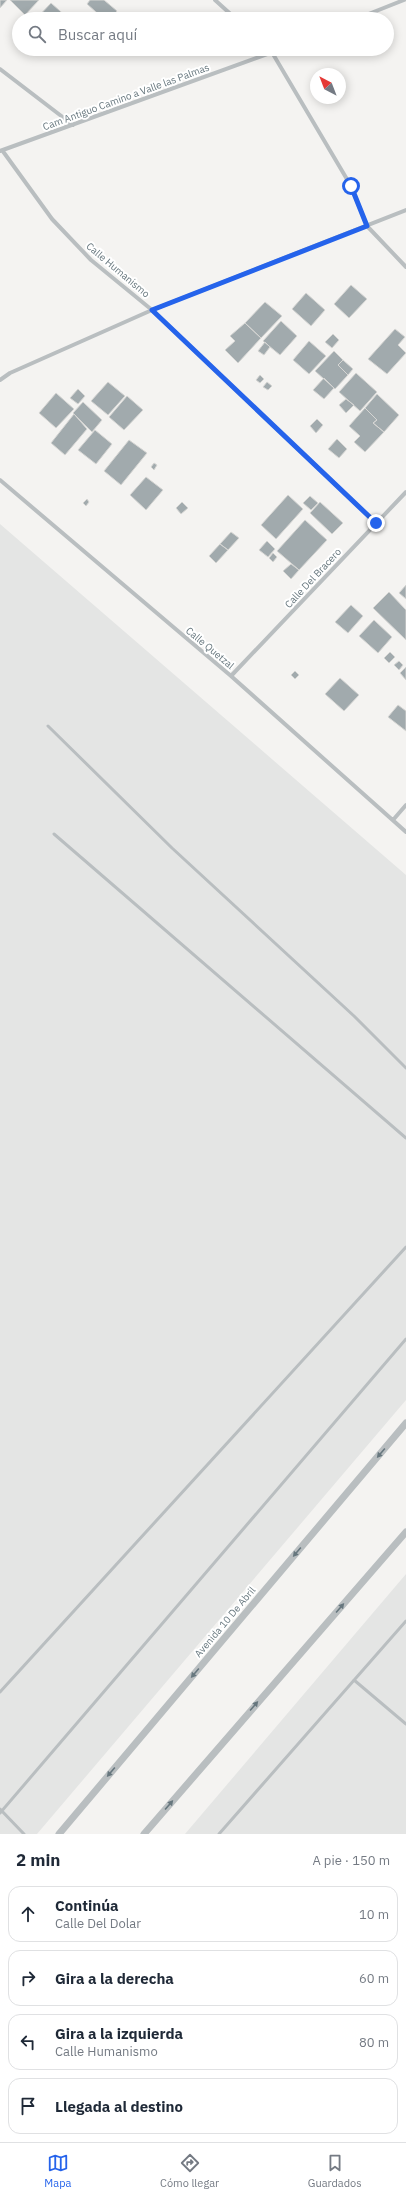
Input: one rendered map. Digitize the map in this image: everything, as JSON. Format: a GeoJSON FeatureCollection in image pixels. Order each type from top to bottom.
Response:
{"type":"FeatureCollection","features":[{"type":"Feature","properties":{"kind":"street"},"geometry":{"type":"LineString","coordinates":[[215,0],[228,12]]}},
{"type":"Feature","properties":{"kind":"street"},"geometry":{"type":"LineString","coordinates":[[374,12],[404,0]]}},
{"type":"Feature","properties":{"kind":"street","name":"Cam Antiguo Camino a Valle las Palmas"},"geometry":{"type":"LineString","coordinates":[[1,150],[73,125],[256,56]]}},
{"type":"Feature","properties":{"kind":"street"},"geometry":{"type":"LineString","coordinates":[[275,56],[351,186],[367,226],[406,267]]}},
{"type":"Feature","properties":{"kind":"street"},"geometry":{"type":"LineString","coordinates":[[0,69],[73,125]]}},
{"type":"Feature","properties":{"kind":"street","name":"Calle Humanismo"},"geometry":{"type":"LineString","coordinates":[[1,150],[62,230],[90,260],[152,310],[376,523]]}},
{"type":"Feature","properties":{"kind":"street"},"geometry":{"type":"LineString","coordinates":[[0,380],[10,373],[152,310],[406,210]]}},
{"type":"Feature","properties":{"kind":"street","name":"Calle Quetzal"},"geometry":{"type":"LineString","coordinates":[[0,480],[231,676],[406,832]]}},
{"type":"Feature","properties":{"kind":"street","name":"Calle Del Bracero"},"geometry":{"type":"LineString","coordinates":[[231,676],[406,492]]}},
{"type":"Feature","properties":{"kind":"street"},"geometry":{"type":"LineString","coordinates":[[393,820],[406,805]]}},
{"type":"Feature","properties":{"kind":"street","name":"Avenida 10 De Abril"},"geometry":{"type":"LineString","coordinates":[[59,1834],[406,1423]]}},
{"type":"Feature","properties":{"kind":"street"},"geometry":{"type":"LineString","coordinates":[[144,1834],[406,1532]]}},
{"type":"Feature","properties":{"kind":"lane"},"geometry":{"type":"LineString","coordinates":[[48,726],[172,848],[354,1016],[406,1068]]}},
{"type":"Feature","properties":{"kind":"lane"},"geometry":{"type":"LineString","coordinates":[[54,834],[406,1138]]}},
{"type":"Feature","properties":{"kind":"lane"},"geometry":{"type":"LineString","coordinates":[[0,1692],[406,1247]]}},
{"type":"Feature","properties":{"kind":"lane"},"geometry":{"type":"LineString","coordinates":[[24,1834],[1,1811],[406,1338]]}},
{"type":"Feature","properties":{"kind":"lane"},"geometry":{"type":"LineString","coordinates":[[219,1834],[406,1621]]}},
{"type":"Feature","properties":{"kind":"lane"},"geometry":{"type":"LineString","coordinates":[[354,1680],[406,1724]]}},
{"type":"Feature","properties":{"kind":"shaded area"},"geometry":{"type":"Polygon","coordinates":[[[0,524],[406,875],[406,1400],[37,1834],[0,1834],[0,524]]]}},
{"type":"Feature","properties":{"kind":"shaded area"},"geometry":{"type":"Polygon","coordinates":[[[406,1574],[406,1834],[185,1834],[406,1574]]]}},
{"type":"Feature","properties":{"kind":"building"},"geometry":{"type":"Polygon","coordinates":[[[0,0],[7,0],[0,8],[0,0]]]}},
{"type":"Feature","properties":{"kind":"building"},"geometry":{"type":"Polygon","coordinates":[[[10,0],[39,0],[28,12],[22,12],[10,0]]]}},
{"type":"Feature","properties":{"kind":"building"},"geometry":{"type":"Polygon","coordinates":[[[90,0],[104,0],[117,11],[96,12],[87,4],[90,0]]]}},
{"type":"Feature","properties":{"kind":"building"},"geometry":{"type":"Polygon","coordinates":[[[51,3],[61,12],[43,12],[51,3]]]}},
{"type":"Feature","properties":{"kind":"building"},"geometry":{"type":"Polygon","coordinates":[[[351,285],[367,299],[349,318],[334,304],[351,285]]]}},
{"type":"Feature","properties":{"kind":"building"},"geometry":{"type":"Polygon","coordinates":[[[306,293],[325,310],[311,326],[292,309],[306,293]]]}},
{"type":"Feature","properties":{"kind":"building"},"geometry":{"type":"Polygon","coordinates":[[[265,302],[282,316],[261,338],[245,323],[265,302]]]}},
{"type":"Feature","properties":{"kind":"building"},"geometry":{"type":"Polygon","coordinates":[[[281,321],[297,336],[280,355],[263,341],[281,321]]]}},
{"type":"Feature","properties":{"kind":"building"},"geometry":{"type":"Polygon","coordinates":[[[245,323],[261,338],[238,363],[225,350],[235,341],[230,336],[245,323]]]}},
{"type":"Feature","properties":{"kind":"building"},"geometry":{"type":"Polygon","coordinates":[[[395,329],[405,337],[398,345],[406,353],[387,374],[368,359],[395,329]]]}},
{"type":"Feature","properties":{"kind":"building"},"geometry":{"type":"Polygon","coordinates":[[[333,334],[339,340],[332,348],[325,342],[333,334]]]}},
{"type":"Feature","properties":{"kind":"building"},"geometry":{"type":"Polygon","coordinates":[[[309,341],[326,356],[309,374],[293,360],[309,341]]]}},
{"type":"Feature","properties":{"kind":"building"},"geometry":{"type":"Polygon","coordinates":[[[265,342],[270,347],[264,355],[258,351],[265,342]]]}},
{"type":"Feature","properties":{"kind":"building"},"geometry":{"type":"Polygon","coordinates":[[[334,351],[343,360],[338,365],[348,375],[335,389],[315,371],[334,351]]]}},
{"type":"Feature","properties":{"kind":"building"},"geometry":{"type":"Polygon","coordinates":[[[343,360],[353,369],[348,375],[338,365],[343,360]]]}},
{"type":"Feature","properties":{"kind":"building"},"geometry":{"type":"Polygon","coordinates":[[[356,373],[377,392],[360,411],[339,392],[356,373]]]}},
{"type":"Feature","properties":{"kind":"building"},"geometry":{"type":"Polygon","coordinates":[[[260,375],[264,379],[260,383],[256,380],[260,375]]]}},
{"type":"Feature","properties":{"kind":"building"},"geometry":{"type":"Polygon","coordinates":[[[324,378],[334,388],[324,399],[313,390],[324,378]]]}},
{"type":"Feature","properties":{"kind":"building"},"geometry":{"type":"Polygon","coordinates":[[[108,382],[125,396],[108,415],[91,401],[108,382]]]}},
{"type":"Feature","properties":{"kind":"building"},"geometry":{"type":"Polygon","coordinates":[[[267,382],[272,386],[268,390],[263,387],[267,382]]]}},
{"type":"Feature","properties":{"kind":"building"},"geometry":{"type":"Polygon","coordinates":[[[78,389],[85,396],[78,404],[70,398],[78,389]]]}},
{"type":"Feature","properties":{"kind":"building"},"geometry":{"type":"Polygon","coordinates":[[[56,393],[74,409],[56,428],[39,413],[56,393]]]}},
{"type":"Feature","properties":{"kind":"building"},"geometry":{"type":"Polygon","coordinates":[[[377,394],[399,415],[384,432],[373,423],[377,420],[365,408],[377,394]]]}},
{"type":"Feature","properties":{"kind":"building"},"geometry":{"type":"Polygon","coordinates":[[[127,396],[143,410],[124,430],[109,417],[127,396]]]}},
{"type":"Feature","properties":{"kind":"building"},"geometry":{"type":"Polygon","coordinates":[[[346,399],[354,405],[346,413],[339,405],[346,399]]]}},
{"type":"Feature","properties":{"kind":"building"},"geometry":{"type":"Polygon","coordinates":[[[83,402],[102,420],[92,432],[73,413],[83,402]]]}},
{"type":"Feature","properties":{"kind":"building"},"geometry":{"type":"Polygon","coordinates":[[[365,408],[377,420],[373,423],[384,432],[365,452],[354,442],[360,436],[349,426],[365,408]]]}},
{"type":"Feature","properties":{"kind":"building"},"geometry":{"type":"Polygon","coordinates":[[[74,414],[87,429],[65,455],[51,443],[74,414]]]}},
{"type":"Feature","properties":{"kind":"building"},"geometry":{"type":"Polygon","coordinates":[[[317,419],[323,425],[316,433],[310,426],[317,419]]]}},
{"type":"Feature","properties":{"kind":"building"},"geometry":{"type":"Polygon","coordinates":[[[95,430],[112,444],[96,464],[78,450],[95,430]]]}},
{"type":"Feature","properties":{"kind":"building"},"geometry":{"type":"Polygon","coordinates":[[[337,439],[347,449],[339,458],[328,449],[337,439]]]}},
{"type":"Feature","properties":{"kind":"building"},"geometry":{"type":"Polygon","coordinates":[[[129,440],[147,453],[121,485],[104,471],[129,440]]]}},
{"type":"Feature","properties":{"kind":"building"},"geometry":{"type":"Polygon","coordinates":[[[154,463],[157,465],[154,470],[151,467],[154,463]]]}},
{"type":"Feature","properties":{"kind":"building"},"geometry":{"type":"Polygon","coordinates":[[[146,477],[163,490],[146,510],[130,495],[146,477]]]}},
{"type":"Feature","properties":{"kind":"building"},"geometry":{"type":"Polygon","coordinates":[[[288,495],[303,509],[276,539],[261,525],[288,495]]]}},
{"type":"Feature","properties":{"kind":"building"},"geometry":{"type":"Polygon","coordinates":[[[310,496],[318,503],[311,510],[303,503],[310,496]]]}},
{"type":"Feature","properties":{"kind":"building"},"geometry":{"type":"Polygon","coordinates":[[[87,499],[89,502],[86,506],[83,503],[87,499]]]}},
{"type":"Feature","properties":{"kind":"building"},"geometry":{"type":"Polygon","coordinates":[[[182,502],[188,508],[181,514],[176,508],[182,502]]]}},
{"type":"Feature","properties":{"kind":"building"},"geometry":{"type":"Polygon","coordinates":[[[320,502],[343,523],[332,534],[310,513],[320,502]]]}},
{"type":"Feature","properties":{"kind":"building"},"geometry":{"type":"Polygon","coordinates":[[[305,520],[327,540],[299,570],[277,551],[305,520]]]}},
{"type":"Feature","properties":{"kind":"building"},"geometry":{"type":"Polygon","coordinates":[[[231,532],[239,538],[228,550],[220,544],[231,532]]]}},
{"type":"Feature","properties":{"kind":"building"},"geometry":{"type":"Polygon","coordinates":[[[267,541],[275,549],[268,557],[259,550],[267,541]]]}},
{"type":"Feature","properties":{"kind":"building"},"geometry":{"type":"Polygon","coordinates":[[[220,544],[228,550],[216,563],[209,556],[220,544]]]}},
{"type":"Feature","properties":{"kind":"building"},"geometry":{"type":"Polygon","coordinates":[[[273,553],[277,557],[273,562],[269,558],[273,553]]]}},
{"type":"Feature","properties":{"kind":"building"},"geometry":{"type":"Polygon","coordinates":[[[291,564],[299,570],[291,579],[283,571],[291,564]]]}},
{"type":"Feature","properties":{"kind":"building"},"geometry":{"type":"Polygon","coordinates":[[[406,585],[406,599],[399,593],[406,585]]]}},
{"type":"Feature","properties":{"kind":"building"},"geometry":{"type":"Polygon","coordinates":[[[389,592],[406,610],[406,640],[373,608],[389,592]]]}},
{"type":"Feature","properties":{"kind":"building"},"geometry":{"type":"Polygon","coordinates":[[[351,605],[363,616],[348,633],[335,622],[351,605]]]}},
{"type":"Feature","properties":{"kind":"building"},"geometry":{"type":"Polygon","coordinates":[[[374,620],[392,637],[378,653],[359,636],[374,620]]]}},
{"type":"Feature","properties":{"kind":"building"},"geometry":{"type":"Polygon","coordinates":[[[390,652],[395,657],[389,663],[384,658],[390,652]]]}},
{"type":"Feature","properties":{"kind":"building"},"geometry":{"type":"Polygon","coordinates":[[[399,661],[403,665],[399,670],[394,665],[399,661]]]}},
{"type":"Feature","properties":{"kind":"building"},"geometry":{"type":"Polygon","coordinates":[[[406,667],[406,680],[400,673],[406,667]]]}},
{"type":"Feature","properties":{"kind":"building"},"geometry":{"type":"Polygon","coordinates":[[[295,671],[299,675],[295,679],[291,675],[295,671]]]}},
{"type":"Feature","properties":{"kind":"building"},"geometry":{"type":"Polygon","coordinates":[[[340,678],[359,695],[344,711],[325,694],[340,678]]]}},
{"type":"Feature","properties":{"kind":"building"},"geometry":{"type":"Polygon","coordinates":[[[398,705],[406,711],[406,731],[388,717],[398,705]]]}},
{"type":"Feature","properties":{"kind":"route"},"geometry":{"type":"LineString","coordinates":[[351,186],[367,226],[152,310],[376,523]]}}]}
